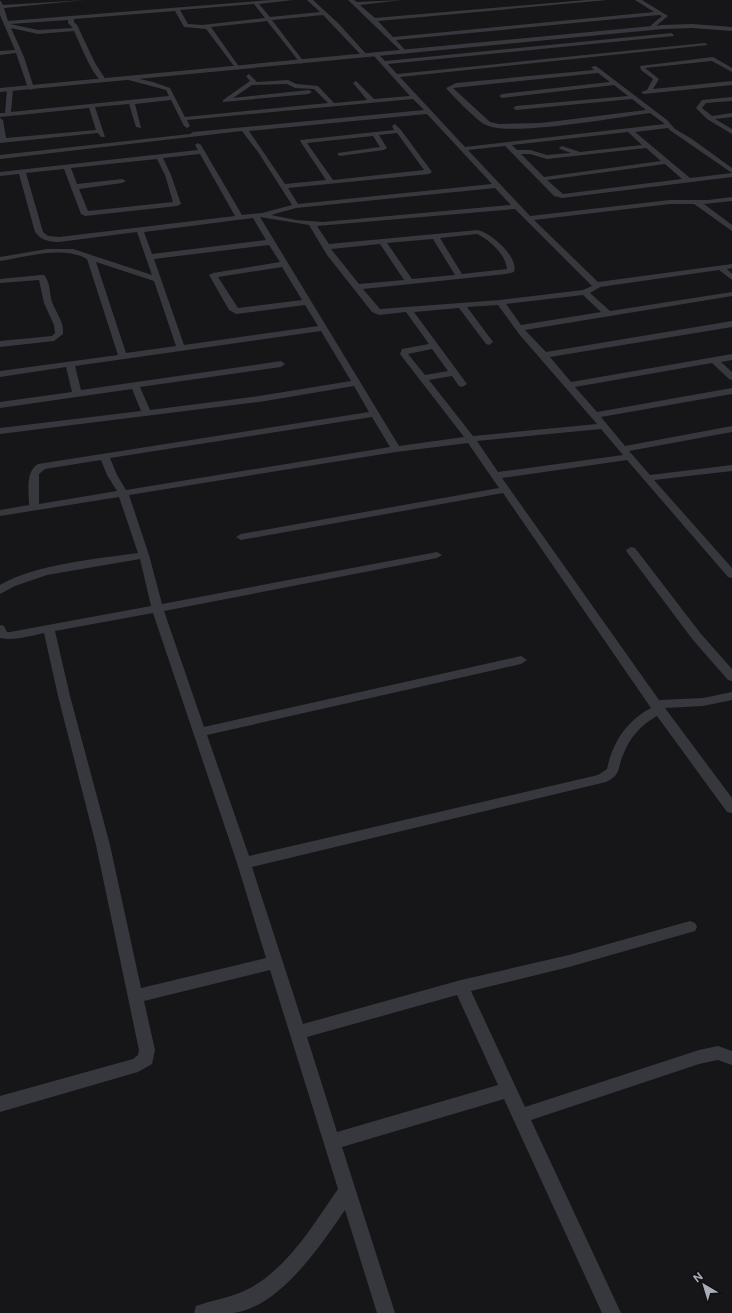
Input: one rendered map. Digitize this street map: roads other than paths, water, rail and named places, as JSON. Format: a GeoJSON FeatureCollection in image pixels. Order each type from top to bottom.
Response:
{"type":"FeatureCollection","features":[{"type":"Feature","properties":{"kind":"street"},"geometry":{"type":"LineString","coordinates":[[31,88],[11,33],[1,15],[1,4],[83,0]]}},
{"type":"Feature","properties":{"kind":"street"},"geometry":{"type":"LineString","coordinates":[[6,24],[290,0]]}},
{"type":"Feature","properties":{"kind":"street"},"geometry":{"type":"LineString","coordinates":[[310,0],[338,24],[365,56]]}},
{"type":"Feature","properties":{"kind":"street"},"geometry":{"type":"LineString","coordinates":[[354,2],[399,0]]}},
{"type":"Feature","properties":{"kind":"street"},"geometry":{"type":"LineString","coordinates":[[374,20],[604,0]]}},
{"type":"Feature","properties":{"kind":"street"},"geometry":{"type":"LineString","coordinates":[[638,0],[665,16],[651,28]]}},
{"type":"Feature","properties":{"kind":"street"},"geometry":{"type":"LineString","coordinates":[[354,2],[374,20],[404,52]]}},
{"type":"Feature","properties":{"kind":"street"},"geometry":{"type":"LineString","coordinates":[[256,3],[301,62]]}},
{"type":"Feature","properties":{"kind":"street"},"geometry":{"type":"LineString","coordinates":[[177,9],[186,26],[204,26],[324,13]]}},
{"type":"Feature","properties":{"kind":"street"},"geometry":{"type":"LineString","coordinates":[[391,39],[660,13]]}},
{"type":"Feature","properties":{"kind":"street"},"geometry":{"type":"LineString","coordinates":[[71,18],[92,63],[104,80]]}},
{"type":"Feature","properties":{"kind":"street"},"geometry":{"type":"LineString","coordinates":[[6,24],[38,32],[75,29]]}},
{"type":"Feature","properties":{"kind":"street"},"geometry":{"type":"LineString","coordinates":[[204,26],[208,27],[237,68]]}},
{"type":"Feature","properties":{"kind":"street"},"geometry":{"type":"LineString","coordinates":[[0,90],[651,28],[681,26],[732,29]]}},
{"type":"Feature","properties":{"kind":"street"},"geometry":{"type":"LineString","coordinates":[[2,34],[11,33]]}},
{"type":"Feature","properties":{"kind":"street"},"geometry":{"type":"LineString","coordinates":[[384,63],[672,35]]}},
{"type":"Feature","properties":{"kind":"street"},"geometry":{"type":"LineString","coordinates":[[563,45],[576,36]]}},
{"type":"Feature","properties":{"kind":"street"},"geometry":{"type":"LineString","coordinates":[[396,76],[472,76],[578,58],[705,44]]}},
{"type":"Feature","properties":{"kind":"street"},"geometry":{"type":"LineString","coordinates":[[563,45],[566,51],[617,83],[675,132],[690,140],[732,171]]}},
{"type":"Feature","properties":{"kind":"street"},"geometry":{"type":"LineString","coordinates":[[0,53],[18,51]]}},
{"type":"Feature","properties":{"kind":"street"},"geometry":{"type":"LineString","coordinates":[[376,55],[516,206],[596,285]]}},
{"type":"Feature","properties":{"kind":"street"},"geometry":{"type":"LineString","coordinates":[[649,91],[656,79],[643,70],[642,67],[645,66],[713,59],[732,70]]}},
{"type":"Feature","properties":{"kind":"street"},"geometry":{"type":"LineString","coordinates":[[495,89],[600,71]]}},
{"type":"Feature","properties":{"kind":"street"},"geometry":{"type":"LineString","coordinates":[[472,76],[495,89],[522,114]]}},
{"type":"Feature","properties":{"kind":"street"},"geometry":{"type":"LineString","coordinates":[[472,76],[449,88],[491,125],[534,125],[651,111]]}},
{"type":"Feature","properties":{"kind":"street"},"geometry":{"type":"LineString","coordinates":[[128,78],[149,85],[168,88],[183,119],[194,135],[201,152],[239,217]]}},
{"type":"Feature","properties":{"kind":"street"},"geometry":{"type":"LineString","coordinates":[[225,101],[250,79],[257,84],[290,82],[295,86],[316,86],[332,105]]}},
{"type":"Feature","properties":{"kind":"street"},"geometry":{"type":"LineString","coordinates":[[356,83],[372,101]]}},
{"type":"Feature","properties":{"kind":"street"},"geometry":{"type":"LineString","coordinates":[[495,89],[617,83]]}},
{"type":"Feature","properties":{"kind":"street"},"geometry":{"type":"LineString","coordinates":[[512,105],[631,95],[649,91],[732,83]]}},
{"type":"Feature","properties":{"kind":"street"},"geometry":{"type":"LineString","coordinates":[[8,114],[12,106],[10,90]]}},
{"type":"Feature","properties":{"kind":"street"},"geometry":{"type":"LineString","coordinates":[[225,101],[320,91]]}},
{"type":"Feature","properties":{"kind":"street"},"geometry":{"type":"LineString","coordinates":[[141,93],[144,101]]}},
{"type":"Feature","properties":{"kind":"street"},"geometry":{"type":"LineString","coordinates":[[183,119],[414,97]]}},
{"type":"Feature","properties":{"kind":"street"},"geometry":{"type":"LineString","coordinates":[[0,115],[172,98]]}},
{"type":"Feature","properties":{"kind":"street"},"geometry":{"type":"LineString","coordinates":[[732,99],[704,101],[701,103],[699,108],[700,111],[709,118],[732,132]]}},
{"type":"Feature","properties":{"kind":"street"},"geometry":{"type":"LineString","coordinates":[[225,101],[235,115]]}},
{"type":"Feature","properties":{"kind":"street"},"geometry":{"type":"LineString","coordinates":[[131,102],[140,127]]}},
{"type":"Feature","properties":{"kind":"street"},"geometry":{"type":"LineString","coordinates":[[0,107],[12,106]]}},
{"type":"Feature","properties":{"kind":"street"},"geometry":{"type":"LineString","coordinates":[[92,106],[93,115],[110,145]]}},
{"type":"Feature","properties":{"kind":"street"},"geometry":{"type":"LineString","coordinates":[[0,157],[194,135],[428,112]]}},
{"type":"Feature","properties":{"kind":"street"},"geometry":{"type":"LineString","coordinates":[[709,118],[732,115]]}},
{"type":"Feature","properties":{"kind":"street"},"geometry":{"type":"LineString","coordinates":[[283,186],[429,172],[388,116]]}},
{"type":"Feature","properties":{"kind":"street"},"geometry":{"type":"LineString","coordinates":[[528,119],[534,125]]}},
{"type":"Feature","properties":{"kind":"street"},"geometry":{"type":"LineString","coordinates":[[577,119],[593,134]]}},
{"type":"Feature","properties":{"kind":"street"},"geometry":{"type":"LineString","coordinates":[[0,120],[1,141],[101,131]]}},
{"type":"Feature","properties":{"kind":"street"},"geometry":{"type":"LineString","coordinates":[[463,149],[668,126]]}},
{"type":"Feature","properties":{"kind":"street"},"geometry":{"type":"LineString","coordinates":[[244,130],[260,151],[296,206]]}},
{"type":"Feature","properties":{"kind":"street"},"geometry":{"type":"LineString","coordinates":[[629,130],[688,180]]}},
{"type":"Feature","properties":{"kind":"street"},"geometry":{"type":"LineString","coordinates":[[331,182],[303,141],[399,131]]}},
{"type":"Feature","properties":{"kind":"street"},"geometry":{"type":"LineString","coordinates":[[340,154],[384,148],[374,133]]}},
{"type":"Feature","properties":{"kind":"street"},"geometry":{"type":"LineString","coordinates":[[507,144],[557,194],[567,196],[732,175]]}},
{"type":"Feature","properties":{"kind":"street"},"geometry":{"type":"LineString","coordinates":[[515,152],[530,152],[547,157],[647,146]]}},
{"type":"Feature","properties":{"kind":"street"},"geometry":{"type":"LineString","coordinates":[[562,148],[579,154]]}},
{"type":"Feature","properties":{"kind":"street"},"geometry":{"type":"LineString","coordinates":[[0,174],[201,152]]}},
{"type":"Feature","properties":{"kind":"street"},"geometry":{"type":"LineString","coordinates":[[67,167],[85,214],[176,204],[168,175],[159,157]]}},
{"type":"Feature","properties":{"kind":"street"},"geometry":{"type":"LineString","coordinates":[[543,179],[667,162]]}},
{"type":"Feature","properties":{"kind":"street"},"geometry":{"type":"LineString","coordinates":[[22,172],[39,232],[42,237],[48,239],[72,238],[259,215],[296,206],[498,186]]}},
{"type":"Feature","properties":{"kind":"street"},"geometry":{"type":"LineString","coordinates":[[74,187],[122,181]]}},
{"type":"Feature","properties":{"kind":"street"},"geometry":{"type":"LineString","coordinates":[[528,218],[670,202],[696,202],[732,199]]}},
{"type":"Feature","properties":{"kind":"street"},"geometry":{"type":"LineString","coordinates":[[696,202],[730,226]]}},
{"type":"Feature","properties":{"kind":"street"},"geometry":{"type":"LineString","coordinates":[[259,215],[312,224],[446,214],[516,206]]}},
{"type":"Feature","properties":{"kind":"street"},"geometry":{"type":"LineString","coordinates":[[259,215],[272,242],[396,449]]}},
{"type":"Feature","properties":{"kind":"street"},"geometry":{"type":"LineString","coordinates":[[312,224],[326,247],[357,287],[379,312],[462,306],[585,292],[593,290],[596,285]]}},
{"type":"Feature","properties":{"kind":"street"},"geometry":{"type":"LineString","coordinates":[[140,230],[181,348]]}},
{"type":"Feature","properties":{"kind":"street"},"geometry":{"type":"LineString","coordinates":[[326,247],[478,232],[483,233],[510,261],[512,270],[506,272],[357,287]]}},
{"type":"Feature","properties":{"kind":"street"},"geometry":{"type":"LineString","coordinates":[[435,236],[460,277]]}},
{"type":"Feature","properties":{"kind":"street"},"geometry":{"type":"LineString","coordinates":[[150,258],[272,242]]}},
{"type":"Feature","properties":{"kind":"street"},"geometry":{"type":"LineString","coordinates":[[382,242],[410,282]]}},
{"type":"Feature","properties":{"kind":"street"},"geometry":{"type":"LineString","coordinates":[[0,259],[72,251],[88,254],[91,258],[124,357]]}},
{"type":"Feature","properties":{"kind":"street"},"geometry":{"type":"LineString","coordinates":[[91,258],[157,279]]}},
{"type":"Feature","properties":{"kind":"street"},"geometry":{"type":"LineString","coordinates":[[285,264],[213,275],[232,308],[236,311],[308,302]]}},
{"type":"Feature","properties":{"kind":"street"},"geometry":{"type":"LineString","coordinates":[[596,285],[732,266]]}},
{"type":"Feature","properties":{"kind":"street"},"geometry":{"type":"LineString","coordinates":[[721,268],[732,278]]}},
{"type":"Feature","properties":{"kind":"street"},"geometry":{"type":"LineString","coordinates":[[0,281],[42,277],[46,285],[47,299],[51,311],[58,321],[60,329],[59,334],[54,338],[0,344]]}},
{"type":"Feature","properties":{"kind":"street"},"geometry":{"type":"LineString","coordinates":[[585,292],[608,314]]}},
{"type":"Feature","properties":{"kind":"street"},"geometry":{"type":"LineString","coordinates":[[519,328],[732,294]]}},
{"type":"Feature","properties":{"kind":"street"},"geometry":{"type":"LineString","coordinates":[[500,302],[519,328],[570,385],[647,478],[732,575]]}},
{"type":"Feature","properties":{"kind":"street"},"geometry":{"type":"LineString","coordinates":[[462,306],[490,342]]}},
{"type":"Feature","properties":{"kind":"street"},"geometry":{"type":"LineString","coordinates":[[409,310],[462,384]]}},
{"type":"Feature","properties":{"kind":"street"},"geometry":{"type":"LineString","coordinates":[[544,355],[732,324]]}},
{"type":"Feature","properties":{"kind":"street"},"geometry":{"type":"LineString","coordinates":[[0,374],[324,328]]}},
{"type":"Feature","properties":{"kind":"street"},"geometry":{"type":"LineString","coordinates":[[434,346],[405,351],[404,354],[470,439],[658,707],[732,808]]}},
{"type":"Feature","properties":{"kind":"street"},"geometry":{"type":"LineString","coordinates":[[570,385],[732,357]]}},
{"type":"Feature","properties":{"kind":"street"},"geometry":{"type":"LineString","coordinates":[[714,360],[732,377]]}},
{"type":"Feature","properties":{"kind":"street"},"geometry":{"type":"LineString","coordinates":[[70,364],[77,394]]}},
{"type":"Feature","properties":{"kind":"street"},"geometry":{"type":"LineString","coordinates":[[0,405],[281,364]]}},
{"type":"Feature","properties":{"kind":"street"},"geometry":{"type":"LineString","coordinates":[[422,378],[453,372]]}},
{"type":"Feature","properties":{"kind":"street"},"geometry":{"type":"LineString","coordinates":[[0,432],[259,399],[357,383]]}},
{"type":"Feature","properties":{"kind":"street"},"geometry":{"type":"LineString","coordinates":[[135,386],[147,413]]}},
{"type":"Feature","properties":{"kind":"street"},"geometry":{"type":"LineString","coordinates":[[595,415],[732,391]]}},
{"type":"Feature","properties":{"kind":"street"},"geometry":{"type":"LineString","coordinates":[[34,507],[34,474],[37,469],[42,466],[376,414]]}},
{"type":"Feature","properties":{"kind":"street"},"geometry":{"type":"LineString","coordinates":[[0,513],[396,449],[470,439],[604,426]]}},
{"type":"Feature","properties":{"kind":"street"},"geometry":{"type":"LineString","coordinates":[[623,449],[732,429]]}},
{"type":"Feature","properties":{"kind":"street"},"geometry":{"type":"LineString","coordinates":[[105,457],[112,475],[123,493],[144,555],[157,608],[244,862],[386,1313]]}},
{"type":"Feature","properties":{"kind":"street"},"geometry":{"type":"LineString","coordinates":[[495,476],[630,457]]}},
{"type":"Feature","properties":{"kind":"street"},"geometry":{"type":"LineString","coordinates":[[647,478],[732,468]]}},
{"type":"Feature","properties":{"kind":"street"},"geometry":{"type":"LineString","coordinates":[[241,537],[505,490]]}},
{"type":"Feature","properties":{"kind":"street"},"geometry":{"type":"LineString","coordinates":[[631,550],[697,637],[732,677]]}},
{"type":"Feature","properties":{"kind":"street"},"geometry":{"type":"LineString","coordinates":[[0,590],[16,581],[42,574],[144,555]]}},
{"type":"Feature","properties":{"kind":"street"},"geometry":{"type":"LineString","coordinates":[[0,629],[5,637],[437,555]]}},
{"type":"Feature","properties":{"kind":"street"},"geometry":{"type":"LineString","coordinates":[[0,1104],[138,1065],[146,1059],[147,1050],[103,845],[64,696],[49,628]]}},
{"type":"Feature","properties":{"kind":"street"},"geometry":{"type":"LineString","coordinates":[[200,732],[521,660]]}},
{"type":"Feature","properties":{"kind":"street"},"geometry":{"type":"LineString","coordinates":[[244,862],[601,779],[609,775],[613,770],[616,756],[629,730],[658,707],[703,702],[732,696]]}},
{"type":"Feature","properties":{"kind":"street"},"geometry":{"type":"LineString","coordinates":[[297,1033],[461,986],[569,961],[690,928]]}},
{"type":"Feature","properties":{"kind":"street"},"geometry":{"type":"LineString","coordinates":[[135,996],[275,962]]}},
{"type":"Feature","properties":{"kind":"street"},"geometry":{"type":"LineString","coordinates":[[461,986],[612,1313]]}},
{"type":"Feature","properties":{"kind":"street"},"geometry":{"type":"LineString","coordinates":[[521,1116],[699,1057],[718,1053],[732,1058]]}},
{"type":"Feature","properties":{"kind":"street"},"geometry":{"type":"LineString","coordinates":[[331,1142],[509,1090]]}},
{"type":"Feature","properties":{"kind":"street"},"geometry":{"type":"LineString","coordinates":[[203,1313],[256,1295],[284,1274],[311,1242],[347,1191]]}}]}
